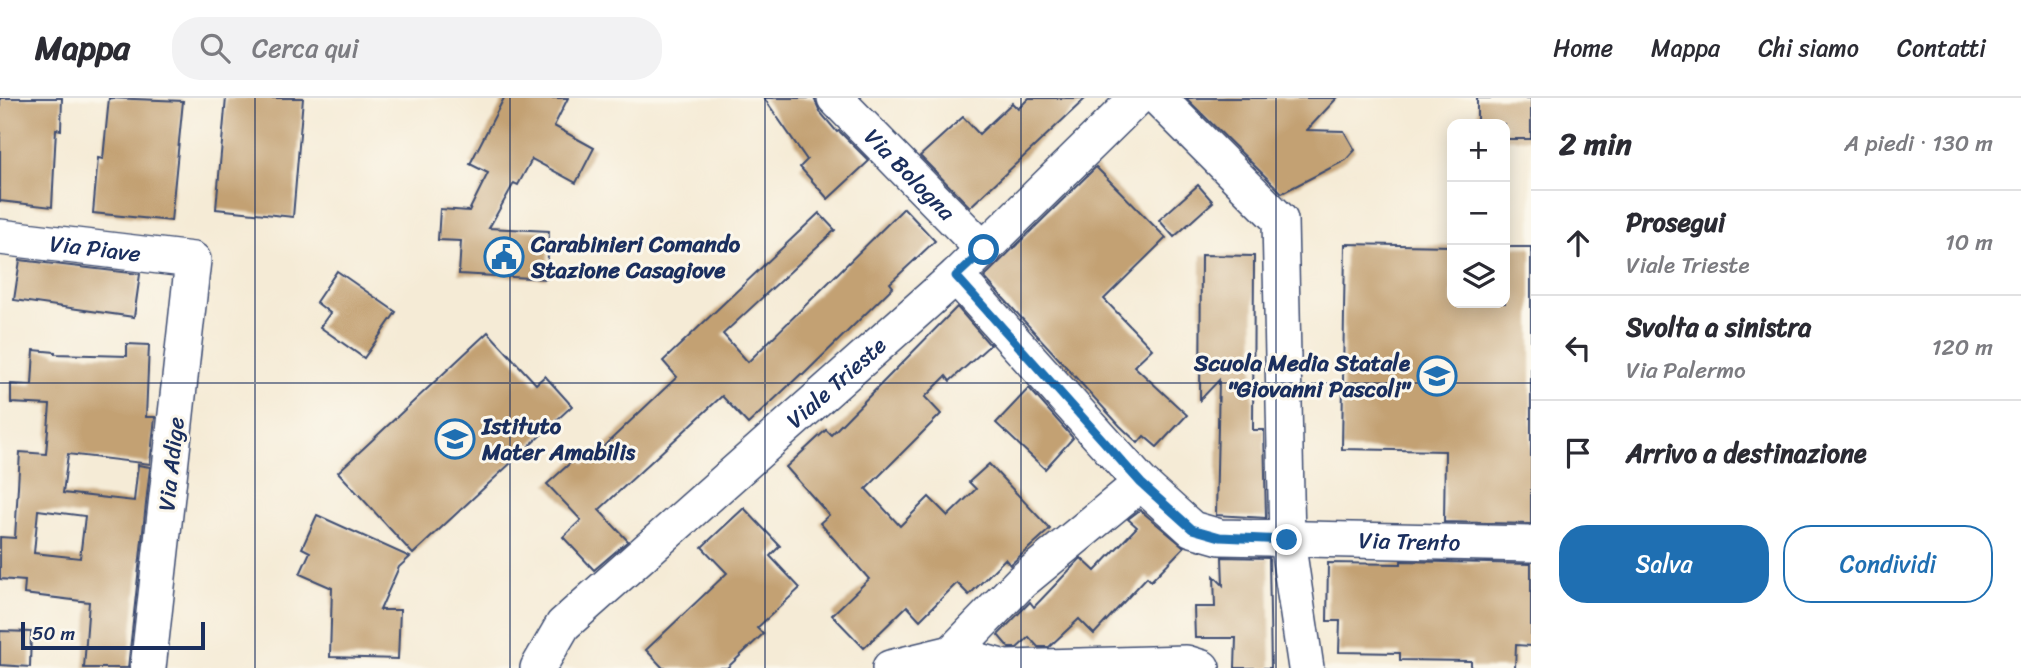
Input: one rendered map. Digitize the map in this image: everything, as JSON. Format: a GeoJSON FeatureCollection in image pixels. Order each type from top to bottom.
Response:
{"type":"FeatureCollection","features":[{"type":"Feature","properties":{"kind":"street","name":"Via Bologna"},"geometry":{"type":"LineString","coordinates":[[835,98],[984,250]]}},
{"type":"Feature","properties":{"kind":"street","name":"Viale Trieste"},"geometry":{"type":"LineString","coordinates":[[538,668],[563,625],[956,276],[1138,98]]}},
{"type":"Feature","properties":{"kind":"street"},"geometry":{"type":"LineString","coordinates":[[1158,98],[1280,220],[1287,540],[1306,668]]}},
{"type":"Feature","properties":{"kind":"street","name":"Via Piave"},"geometry":{"type":"LineString","coordinates":[[0,237],[193,260]]}},
{"type":"Feature","properties":{"kind":"street","name":"Via Adige"},"geometry":{"type":"LineString","coordinates":[[148,668],[193,260]]}},
{"type":"Feature","properties":{"kind":"street","name":"Via Trento"},"geometry":{"type":"LineString","coordinates":[[956,276],[1141,483],[1192,529],[1220,537],[1287,540],[1531,544]]}},
{"type":"Feature","properties":{"kind":"street"},"geometry":{"type":"LineString","coordinates":[[952,653],[1021,582],[1141,483]]}},
{"type":"Feature","properties":{"kind":"street"},"geometry":{"type":"LineString","coordinates":[[890,668],[952,653],[1004,668],[1186,663],[1202,668]]}},
{"type":"Feature","properties":{"kind":"building"},"geometry":{"type":"Polygon","coordinates":[[[0,98],[62,98],[61,130],[56,129],[52,207],[0,201],[0,98]]]}},
{"type":"Feature","properties":{"kind":"building"},"geometry":{"type":"Polygon","coordinates":[[[109,98],[183,101],[171,221],[93,213],[98,158],[103,159],[109,98]]]}},
{"type":"Feature","properties":{"kind":"building"},"geometry":{"type":"Polygon","coordinates":[[[226,98],[303,98],[293,217],[216,209],[226,98]]]}},
{"type":"Feature","properties":{"kind":"building"},"geometry":{"type":"Polygon","coordinates":[[[504,98],[568,98],[554,126],[594,148],[576,183],[532,159],[518,185],[514,183],[489,228],[549,231],[547,279],[459,274],[461,241],[438,240],[440,209],[469,211],[488,173],[470,164],[504,98]]]}},
{"type":"Feature","properties":{"kind":"building"},"geometry":{"type":"Polygon","coordinates":[[[764,98],[814,98],[820,112],[837,132],[869,161],[828,199],[800,167],[807,160],[764,98]]]}},
{"type":"Feature","properties":{"kind":"building"},"geometry":{"type":"Polygon","coordinates":[[[1029,98],[1086,98],[970,207],[920,156],[963,117],[979,134],[1012,103],[1018,109],[1029,98]]]}},
{"type":"Feature","properties":{"kind":"building"},"geometry":{"type":"Polygon","coordinates":[[[1186,98],[1337,98],[1307,130],[1344,131],[1355,150],[1346,160],[1282,193],[1186,98]]]}},
{"type":"Feature","properties":{"kind":"building"},"geometry":{"type":"Polygon","coordinates":[[[1477,98],[1531,98],[1531,139],[1510,139],[1510,119],[1477,119],[1477,98]]]}},
{"type":"Feature","properties":{"kind":"building"},"geometry":{"type":"Polygon","coordinates":[[[1096,167],[1166,238],[1104,299],[1152,349],[1134,366],[1187,415],[1157,447],[1144,436],[1138,443],[1120,426],[984,277],[1096,167]]]}},
{"type":"Feature","properties":{"kind":"building"},"geometry":{"type":"Polygon","coordinates":[[[1198,185],[1213,202],[1174,237],[1159,220],[1198,185]]]}},
{"type":"Feature","properties":{"kind":"building"},"geometry":{"type":"Polygon","coordinates":[[[904,208],[935,241],[890,283],[893,287],[803,375],[748,424],[722,396],[599,510],[628,541],[594,570],[563,537],[581,520],[547,484],[578,456],[585,464],[677,377],[663,361],[819,213],[835,230],[723,334],[748,362],[904,208]]]}},
{"type":"Feature","properties":{"kind":"building","name":"Scuola Media Statale \"Giovanni Pascoli\""},"geometry":{"type":"Polygon","coordinates":[[[1345,244],[1447,246],[1447,308],[1510,308],[1510,247],[1531,247],[1531,524],[1444,522],[1445,451],[1342,449],[1345,244]]]}},
{"type":"Feature","properties":{"kind":"building"},"geometry":{"type":"Polygon","coordinates":[[[1201,255],[1254,256],[1253,430],[1264,430],[1266,518],[1216,515],[1219,380],[1200,400],[1201,255]]]}},
{"type":"Feature","properties":{"kind":"building"},"geometry":{"type":"Polygon","coordinates":[[[20,260],[140,274],[134,317],[14,300],[20,260]]]}},
{"type":"Feature","properties":{"kind":"building"},"geometry":{"type":"Polygon","coordinates":[[[337,271],[396,312],[364,358],[320,327],[330,313],[316,302],[337,271]]]}},
{"type":"Feature","properties":{"kind":"building"},"geometry":{"type":"Polygon","coordinates":[[[957,307],[990,345],[950,381],[946,376],[925,397],[941,414],[866,489],[900,526],[929,497],[948,516],[976,489],[969,482],[989,464],[1050,529],[1010,565],[1005,559],[969,595],[957,583],[920,620],[907,606],[864,648],[832,615],[869,579],[820,523],[829,515],[786,467],[826,430],[831,435],[957,307]]]}},
{"type":"Feature","properties":{"kind":"building","name":"Istituto Mater Amabilis"},"geometry":{"type":"Polygon","coordinates":[[[488,332],[536,384],[545,376],[572,406],[413,554],[338,472],[488,332]]]}},
{"type":"Feature","properties":{"kind":"building"},"geometry":{"type":"Polygon","coordinates":[[[127,344],[149,345],[146,417],[155,417],[150,464],[68,454],[63,493],[134,501],[138,465],[150,467],[128,668],[84,668],[89,602],[24,594],[25,581],[0,579],[0,537],[15,538],[20,452],[46,454],[50,405],[11,403],[11,384],[32,385],[34,350],[55,354],[127,356],[127,344]],[[38,510],[34,553],[80,558],[85,516],[38,510]]]}},
{"type":"Feature","properties":{"kind":"building"},"geometry":{"type":"Polygon","coordinates":[[[1029,388],[1073,438],[1045,469],[996,423],[1029,388]]]}},
{"type":"Feature","properties":{"kind":"building"},"geometry":{"type":"Polygon","coordinates":[[[744,508],[780,546],[770,556],[800,588],[757,628],[763,634],[727,668],[663,668],[646,650],[727,573],[702,547],[744,508]]]}},
{"type":"Feature","properties":{"kind":"building"},"geometry":{"type":"Polygon","coordinates":[[[1140,510],[1184,547],[1151,581],[1147,577],[1094,634],[1079,619],[1049,647],[1038,647],[1029,637],[1017,648],[1009,648],[998,635],[1030,602],[1034,607],[1081,558],[1095,571],[1137,527],[1128,519],[1140,510]]]}},
{"type":"Feature","properties":{"kind":"building"},"geometry":{"type":"Polygon","coordinates":[[[317,515],[410,557],[399,567],[380,610],[400,610],[398,659],[330,657],[332,588],[300,574],[310,552],[302,548],[317,515]]]}},
{"type":"Feature","properties":{"kind":"building"},"geometry":{"type":"Polygon","coordinates":[[[1222,557],[1269,558],[1271,668],[1235,668],[1236,638],[1195,638],[1194,607],[1215,607],[1214,576],[1223,585],[1222,557]]]}},
{"type":"Feature","properties":{"kind":"building"},"geometry":{"type":"Polygon","coordinates":[[[1401,561],[1531,564],[1531,646],[1516,645],[1515,668],[1471,668],[1471,661],[1400,660],[1400,653],[1339,652],[1340,621],[1327,621],[1328,563],[1401,564],[1401,561]]]}},
{"type":"Feature","properties":{"kind":"building"},"geometry":{"type":"Polygon","coordinates":[[[0,631],[31,632],[30,667],[0,665],[0,631]]]}},
{"type":"Feature","properties":{"kind":"place","name":"Carabinieri Comando Stazione Casagiove"},"geometry":{"type":"Point","coordinates":[504,257]}},
{"type":"Feature","properties":{"kind":"place","name":"Scuola Media Statale \"Giovanni Pascoli\""},"geometry":{"type":"Point","coordinates":[1437,376]}},
{"type":"Feature","properties":{"kind":"place","name":"Istituto Mater Amabilis"},"geometry":{"type":"Point","coordinates":[455,439]}},
{"type":"Feature","properties":{"kind":"route"},"geometry":{"type":"LineString","coordinates":[[984,250],[956,276],[1141,483],[1192,529],[1220,537],[1287,540]]}}]}
